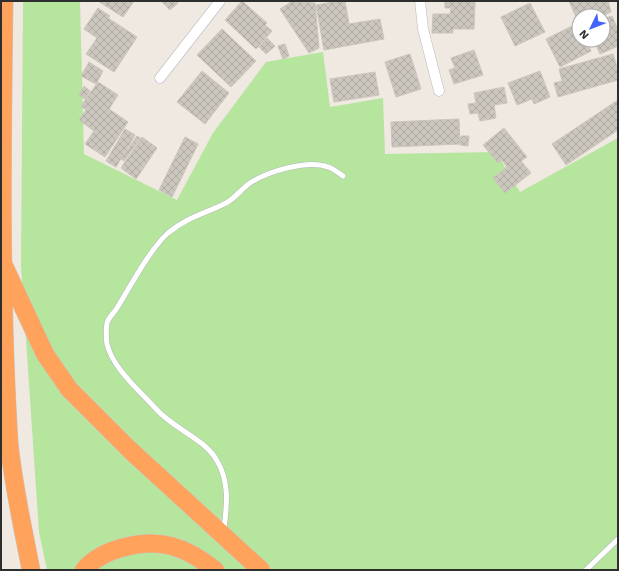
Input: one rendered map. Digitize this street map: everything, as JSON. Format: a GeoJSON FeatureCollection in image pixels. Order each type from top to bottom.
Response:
{"type":"FeatureCollection","features":[{"type":"Feature","properties":{"kind":"highway"},"geometry":{"type":"LineString","coordinates":[[4,1],[2,261],[4,352],[9,443],[31,570]]}},
{"type":"Feature","properties":{"kind":"highway"},"geometry":{"type":"LineString","coordinates":[[2,261],[45,354],[69,389],[125,446],[261,570]]}},
{"type":"Feature","properties":{"kind":"highway"},"geometry":{"type":"LineString","coordinates":[[84,570],[107,552],[140,543],[170,545],[198,556],[215,570]]}},
{"type":"Feature","properties":{"kind":"street"},"geometry":{"type":"LineString","coordinates":[[160,78],[220,1]]}},
{"type":"Feature","properties":{"kind":"street"},"geometry":{"type":"LineString","coordinates":[[420,1],[423,29],[439,91]]}},
{"type":"Feature","properties":{"kind":"lane"},"geometry":{"type":"LineString","coordinates":[[223,536],[227,492],[226,480],[216,459],[203,444],[179,430],[163,417],[117,365],[107,344],[107,322],[167,234],[180,224],[199,213],[226,204],[247,185],[259,177],[288,168],[316,164],[329,167],[343,176]]}},
{"type":"Feature","properties":{"kind":"lane"},"geometry":{"type":"LineString","coordinates":[[586,570],[618,538]]}},
{"type":"Feature","properties":{"kind":"green space"},"geometry":{"type":"Polygon","coordinates":[[[23,1],[80,1],[84,154],[177,200],[213,133],[266,62],[323,52],[330,107],[383,98],[385,154],[496,152],[520,192],[618,138],[617,570],[47,570],[39,532],[21,266],[23,1]]]}},
{"type":"Feature","properties":{"kind":"building"},"geometry":{"type":"Polygon","coordinates":[[[98,1],[134,1],[123,17],[98,1]]]}},
{"type":"Feature","properties":{"kind":"building"},"geometry":{"type":"Polygon","coordinates":[[[161,1],[176,1],[178,3],[170,10],[161,1]]]}},
{"type":"Feature","properties":{"kind":"building"},"geometry":{"type":"Polygon","coordinates":[[[242,1],[267,23],[265,25],[272,31],[256,49],[225,20],[242,1]]]}},
{"type":"Feature","properties":{"kind":"building"},"geometry":{"type":"Polygon","coordinates":[[[345,1],[349,24],[380,19],[384,39],[324,50],[316,5],[345,1]]]}},
{"type":"Feature","properties":{"kind":"building"},"geometry":{"type":"Polygon","coordinates":[[[445,1],[475,1],[474,29],[453,29],[453,33],[432,33],[433,14],[450,14],[451,8],[445,8],[445,1]]]}},
{"type":"Feature","properties":{"kind":"building"},"geometry":{"type":"Polygon","coordinates":[[[569,1],[608,1],[610,8],[572,8],[569,1]]]}},
{"type":"Feature","properties":{"kind":"building"},"geometry":{"type":"Polygon","coordinates":[[[291,2],[315,3],[319,48],[309,53],[280,9],[291,2]]]}},
{"type":"Feature","properties":{"kind":"building"},"geometry":{"type":"Polygon","coordinates":[[[530,3],[545,32],[515,46],[501,17],[530,3]]]}},
{"type":"Feature","properties":{"kind":"building"},"geometry":{"type":"Polygon","coordinates":[[[98,8],[110,16],[108,18],[137,37],[114,72],[86,54],[97,38],[84,29],[98,8]]]}},
{"type":"Feature","properties":{"kind":"building"},"geometry":{"type":"Polygon","coordinates":[[[611,16],[618,30],[618,46],[600,54],[597,48],[611,48],[611,16]]]}},
{"type":"Feature","properties":{"kind":"building"},"geometry":{"type":"Polygon","coordinates":[[[571,26],[571,48],[590,48],[591,51],[560,67],[546,39],[571,26]]]}},
{"type":"Feature","properties":{"kind":"building"},"geometry":{"type":"Polygon","coordinates":[[[222,29],[256,61],[231,87],[197,55],[222,29]]]}},
{"type":"Feature","properties":{"kind":"building"},"geometry":{"type":"Polygon","coordinates":[[[267,38],[275,46],[266,54],[259,47],[267,38]]]}},
{"type":"Feature","properties":{"kind":"building"},"geometry":{"type":"Polygon","coordinates":[[[285,44],[289,56],[283,59],[278,46],[285,44]]]}},
{"type":"Feature","properties":{"kind":"building"},"geometry":{"type":"Polygon","coordinates":[[[474,50],[483,75],[454,84],[449,70],[455,68],[451,58],[474,50]]]}},
{"type":"Feature","properties":{"kind":"building"},"geometry":{"type":"Polygon","coordinates":[[[410,54],[421,89],[396,97],[385,62],[410,54]]]}},
{"type":"Feature","properties":{"kind":"building"},"geometry":{"type":"Polygon","coordinates":[[[613,54],[618,70],[618,80],[558,97],[554,83],[562,81],[559,69],[613,54]]]}},
{"type":"Feature","properties":{"kind":"building"},"geometry":{"type":"Polygon","coordinates":[[[89,62],[103,71],[96,84],[81,76],[89,62]]]}},
{"type":"Feature","properties":{"kind":"building"},"geometry":{"type":"Polygon","coordinates":[[[202,71],[229,93],[205,124],[177,102],[202,71]]]}},
{"type":"Feature","properties":{"kind":"building"},"geometry":{"type":"Polygon","coordinates":[[[540,71],[550,97],[534,104],[532,99],[517,105],[508,83],[540,71]]]}},
{"type":"Feature","properties":{"kind":"building"},"geometry":{"type":"Polygon","coordinates":[[[375,72],[379,95],[334,102],[330,79],[375,72]]]}},
{"type":"Feature","properties":{"kind":"building"},"geometry":{"type":"Polygon","coordinates":[[[98,82],[118,95],[109,109],[128,122],[105,157],[85,144],[94,131],[79,120],[86,110],[81,106],[98,82]]]}},
{"type":"Feature","properties":{"kind":"building"},"geometry":{"type":"Polygon","coordinates":[[[84,86],[90,91],[85,99],[79,95],[84,86]]]}},
{"type":"Feature","properties":{"kind":"building"},"geometry":{"type":"Polygon","coordinates":[[[504,87],[507,103],[494,105],[496,118],[480,121],[478,113],[470,114],[468,104],[476,103],[474,93],[504,87]]]}},
{"type":"Feature","properties":{"kind":"building"},"geometry":{"type":"Polygon","coordinates":[[[618,100],[618,130],[566,165],[552,144],[618,100]]]}},
{"type":"Feature","properties":{"kind":"building"},"geometry":{"type":"Polygon","coordinates":[[[459,119],[460,144],[392,147],[391,122],[459,119]]]}},
{"type":"Feature","properties":{"kind":"building"},"geometry":{"type":"Polygon","coordinates":[[[504,128],[527,157],[521,161],[531,173],[505,193],[493,178],[507,167],[502,160],[498,163],[483,145],[504,128]]]}},
{"type":"Feature","properties":{"kind":"building"},"geometry":{"type":"Polygon","coordinates":[[[125,129],[135,135],[116,167],[106,161],[125,129]]]}},
{"type":"Feature","properties":{"kind":"building"},"geometry":{"type":"Polygon","coordinates":[[[137,136],[140,138],[124,161],[121,159],[137,136]]]}},
{"type":"Feature","properties":{"kind":"building"},"geometry":{"type":"Polygon","coordinates":[[[461,136],[469,136],[468,146],[460,145],[461,136]]]}},
{"type":"Feature","properties":{"kind":"building"},"geometry":{"type":"Polygon","coordinates":[[[142,137],[157,148],[136,179],[121,168],[142,137]]]}},
{"type":"Feature","properties":{"kind":"building"},"geometry":{"type":"Polygon","coordinates":[[[185,137],[198,144],[172,197],[159,190],[185,137]]]}}]}
